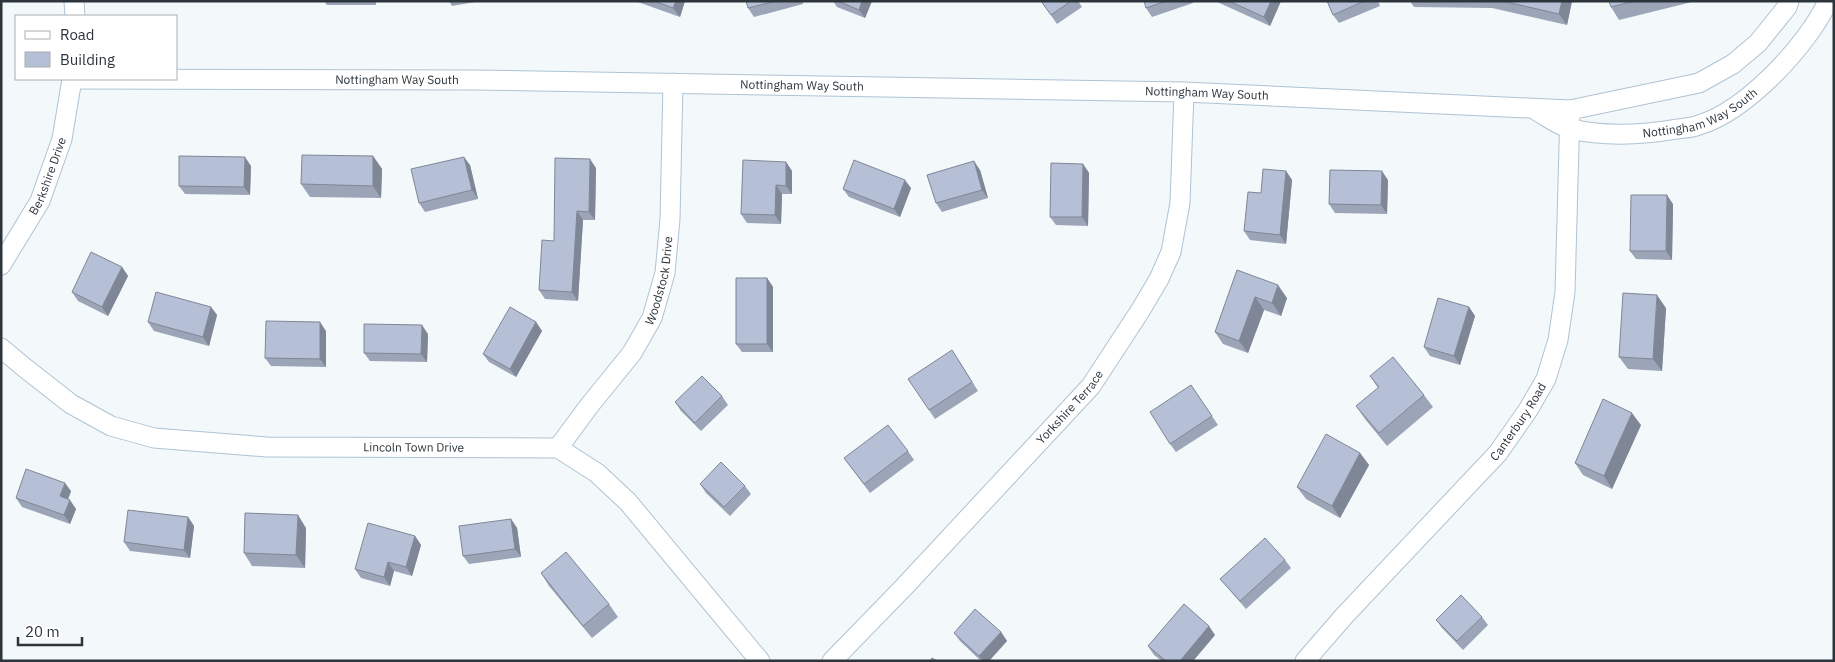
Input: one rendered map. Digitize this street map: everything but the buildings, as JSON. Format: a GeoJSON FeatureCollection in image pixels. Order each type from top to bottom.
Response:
{"type":"FeatureCollection","features":[{"type":"Feature","properties":{"kind":"street"},"geometry":{"type":"LineString","coordinates":[[74,1],[75,15]]}},
{"type":"Feature","properties":{"kind":"street","name":"Nottingham Way South"},"geometry":{"type":"LineString","coordinates":[[1570,119],[1699,83],[1733,64],[1758,43],[1787,7],[1789,1]]}},
{"type":"Feature","properties":{"kind":"street","name":"Nottingham Way South"},"geometry":{"type":"LineString","coordinates":[[178,79],[473,80],[1184,92],[1533,108],[1570,119],[1606,134],[1646,134],[1700,125],[1735,108],[1794,54],[1820,20],[1828,1]]}},
{"type":"Feature","properties":{"kind":"street","name":"Berkshire Drive"},"geometry":{"type":"LineString","coordinates":[[1,265],[40,201],[62,139],[72,80]]}},
{"type":"Feature","properties":{"kind":"street","name":"Woodstock Drive"},"geometry":{"type":"LineString","coordinates":[[558,448],[588,406],[632,353],[652,318],[665,273],[670,219],[673,84]]}},
{"type":"Feature","properties":{"kind":"street","name":"Yorkshire Terrace"},"geometry":{"type":"LineString","coordinates":[[832,661],[904,587],[1091,386],[1140,311],[1159,280],[1171,252],[1180,203],[1184,92]]}},
{"type":"Feature","properties":{"kind":"street","name":"Canterbury Road"},"geometry":{"type":"LineString","coordinates":[[1305,661],[1345,615],[1498,453],[1528,410],[1546,379],[1558,340],[1565,292],[1570,119]]}},
{"type":"Feature","properties":{"kind":"street","name":"Lincoln Town Drive"},"geometry":{"type":"LineString","coordinates":[[1,348],[71,404],[111,426],[154,438],[266,448],[558,448]]}},
{"type":"Feature","properties":{"kind":"street"},"geometry":{"type":"LineString","coordinates":[[558,448],[597,473],[628,502],[760,661]]}}]}
